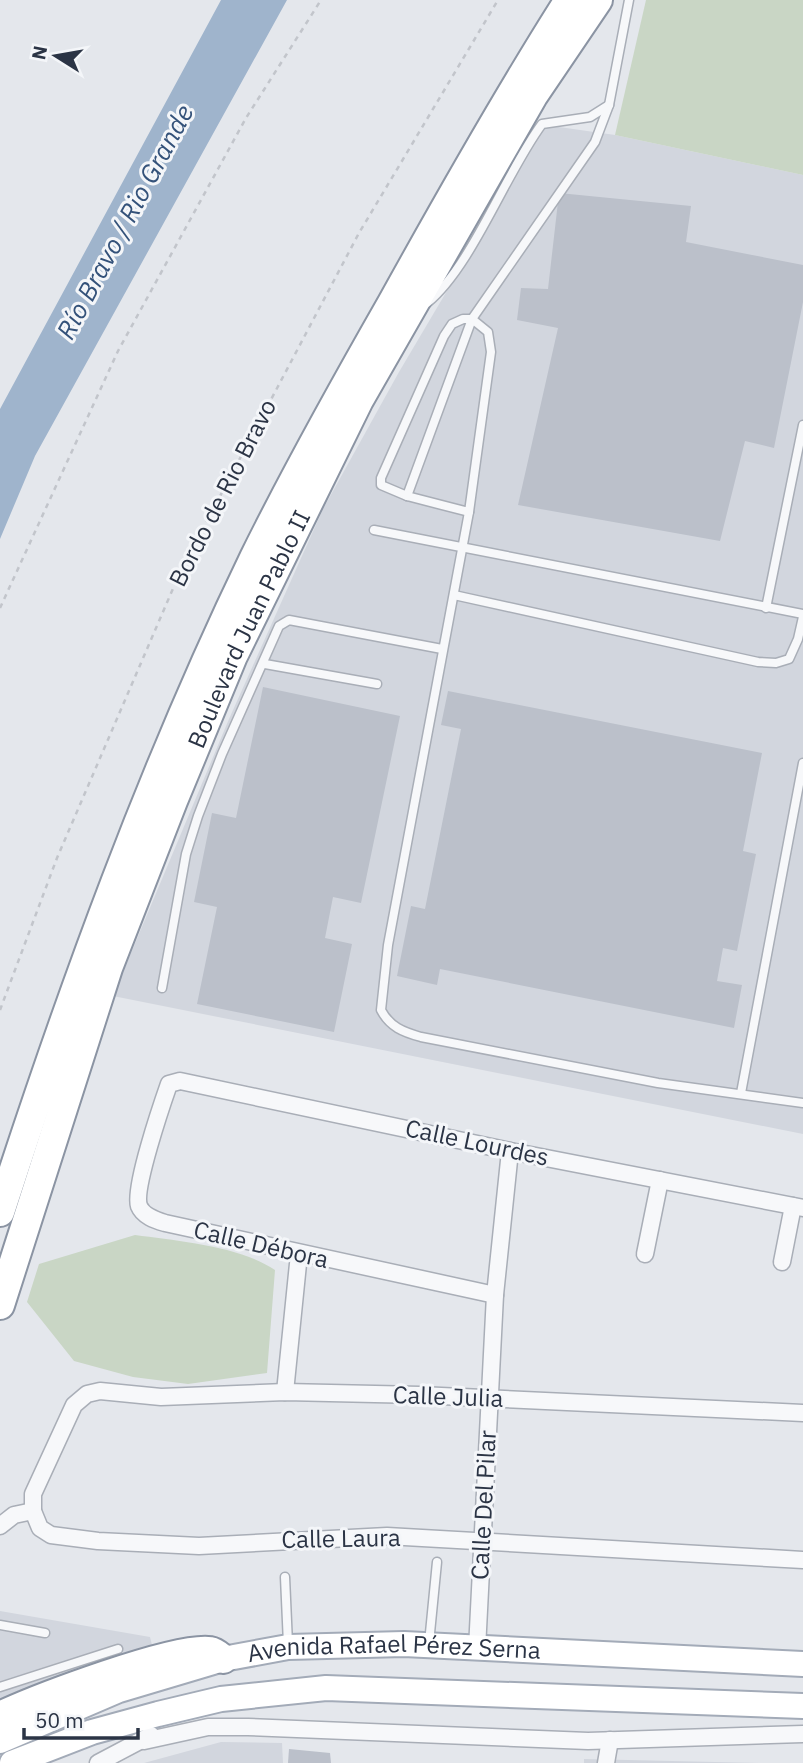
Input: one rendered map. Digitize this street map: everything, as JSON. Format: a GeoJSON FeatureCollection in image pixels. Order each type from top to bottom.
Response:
{"type":"FeatureCollection","features":[{"type":"Feature","properties":{"kind":"highway","name":"Boulevard Juan Pablo II"},"geometry":{"type":"LineString","coordinates":[[0,1212],[77,981],[160,772],[255,557],[333,408],[467,166],[569,0]]}},
{"type":"Feature","properties":{"kind":"highway","name":"Boulevard Juan Pablo II"},"geometry":{"type":"LineString","coordinates":[[0,1305],[108,968],[198,739],[262,598],[359,400],[533,96],[598,0]]}},
{"type":"Feature","properties":{"kind":"highway"},"geometry":{"type":"LineString","coordinates":[[0,1716],[125,1669],[168,1658],[206,1651],[223,1659]]}},
{"type":"Feature","properties":{"kind":"main road","name":"Avenida Rafael Pérez Serna"},"geometry":{"type":"LineString","coordinates":[[0,1741],[119,1690],[223,1659],[288,1647],[330,1644],[429,1646],[803,1664]]}},
{"type":"Feature","properties":{"kind":"main road","name":"Avenida Rafael Pérez Serna"},"geometry":{"type":"LineString","coordinates":[[12,1763],[92,1732],[186,1707],[260,1694],[326,1688],[803,1706]]}},
{"type":"Feature","properties":{"kind":"street","name":"Calle Lourdes"},"geometry":{"type":"LineString","coordinates":[[165,1100],[169,1084],[180,1081],[510,1151],[798,1207]]}},
{"type":"Feature","properties":{"kind":"street","name":"Calle Débora"},"geometry":{"type":"LineString","coordinates":[[165,1100],[138,1187],[140,1208],[145,1214],[165,1223],[495,1295]]}},
{"type":"Feature","properties":{"kind":"street","name":"Calle Del Pilar"},"geometry":{"type":"LineString","coordinates":[[477,1649],[495,1295],[510,1151]]}},
{"type":"Feature","properties":{"kind":"street"},"geometry":{"type":"LineString","coordinates":[[645,1254],[660,1180]]}},
{"type":"Feature","properties":{"kind":"street"},"geometry":{"type":"LineString","coordinates":[[782,1262],[798,1207]]}},
{"type":"Feature","properties":{"kind":"street"},"geometry":{"type":"LineString","coordinates":[[285,1392],[299,1254]]}},
{"type":"Feature","properties":{"kind":"street","name":"Calle Julia"},"geometry":{"type":"LineString","coordinates":[[33,1511],[33,1494],[74,1405],[93,1392],[192,1397],[285,1392],[490,1398],[803,1413]]}},
{"type":"Feature","properties":{"kind":"street"},"geometry":{"type":"LineString","coordinates":[[0,1527],[14,1515],[33,1511]]}},
{"type":"Feature","properties":{"kind":"street","name":"Calle Laura"},"geometry":{"type":"LineString","coordinates":[[33,1511],[40,1528],[51,1535],[98,1541],[199,1546],[387,1536],[803,1560]]}},
{"type":"Feature","properties":{"kind":"street"},"geometry":{"type":"LineString","coordinates":[[144,1741],[186,1707]]}},
{"type":"Feature","properties":{"kind":"street"},"geometry":{"type":"LineString","coordinates":[[98,1763],[144,1741],[208,1727],[610,1740],[803,1734]]}},
{"type":"Feature","properties":{"kind":"street"},"geometry":{"type":"LineString","coordinates":[[606,1763],[610,1740]]}},
{"type":"Feature","properties":{"kind":"lane"},"geometry":{"type":"LineString","coordinates":[[407,496],[472,319],[594,142],[609,105],[629,0]]}},
{"type":"Feature","properties":{"kind":"lane"},"geometry":{"type":"LineString","coordinates":[[403,322],[438,295],[542,124],[590,117],[609,105]]}},
{"type":"Feature","properties":{"kind":"lane"},"geometry":{"type":"LineString","coordinates":[[469,512],[386,489],[381,485],[381,478],[444,336],[458,320],[472,319],[488,332],[491,352],[469,512],[463,549],[388,944],[381,1010],[386,1019],[405,1033],[421,1037],[658,1083],[803,1103]]}},
{"type":"Feature","properties":{"kind":"lane"},"geometry":{"type":"LineString","coordinates":[[766,608],[803,425]]}},
{"type":"Feature","properties":{"kind":"lane"},"geometry":{"type":"LineString","coordinates":[[374,530],[803,615],[799,639],[789,659],[776,663],[758,662],[454,595]]}},
{"type":"Feature","properties":{"kind":"lane"},"geometry":{"type":"LineString","coordinates":[[162,988],[186,854],[198,816],[279,626],[289,620],[442,649]]}},
{"type":"Feature","properties":{"kind":"lane"},"geometry":{"type":"LineString","coordinates":[[265,664],[377,684]]}},
{"type":"Feature","properties":{"kind":"lane"},"geometry":{"type":"LineString","coordinates":[[741,1093],[803,763]]}},
{"type":"Feature","properties":{"kind":"lane"},"geometry":{"type":"LineString","coordinates":[[429,1646],[437,1562]]}},
{"type":"Feature","properties":{"kind":"lane"},"geometry":{"type":"LineString","coordinates":[[285,1577],[288,1647]]}},
{"type":"Feature","properties":{"kind":"lane"},"geometry":{"type":"LineString","coordinates":[[1,1629],[45,1633]]}},
{"type":"Feature","properties":{"kind":"lane"},"geometry":{"type":"LineString","coordinates":[[0,1687],[118,1649]]}},
{"type":"Feature","properties":{"kind":"path"},"geometry":{"type":"LineString","coordinates":[[0,608],[118,351],[246,118],[321,0]]}},
{"type":"Feature","properties":{"kind":"path","name":"Bordo de Rio Bravo"},"geometry":{"type":"LineString","coordinates":[[0,1010],[57,858],[181,570],[359,233],[498,0]]}},
{"type":"Feature","properties":{"kind":"shaded area"},"geometry":{"type":"Polygon","coordinates":[[[545,125],[615,135],[803,175],[803,1134],[113,996],[229,719],[323,509],[399,372],[545,125]]]}},
{"type":"Feature","properties":{"kind":"shaded area"},"geometry":{"type":"Polygon","coordinates":[[[0,1611],[150,1637],[152,1645],[76,1670],[0,1701],[0,1611]]]}},
{"type":"Feature","properties":{"kind":"shaded area"},"geometry":{"type":"Polygon","coordinates":[[[221,1742],[282,1743],[283,1763],[144,1763],[221,1742]]]}},
{"type":"Feature","properties":{"kind":"shaded area"},"geometry":{"type":"Polygon","coordinates":[[[584,1759],[759,1763],[584,1763],[584,1759]]]}},
{"type":"Feature","properties":{"kind":"green space"},"geometry":{"type":"Polygon","coordinates":[[[646,0],[803,0],[803,175],[615,135],[646,0]]]}},
{"type":"Feature","properties":{"kind":"green space"},"geometry":{"type":"Polygon","coordinates":[[[135,1235],[227,1250],[275,1270],[267,1373],[188,1384],[133,1377],[74,1361],[27,1302],[39,1264],[135,1235]]]}},
{"type":"Feature","properties":{"kind":"water","name":"Río Bravo / Rio Grande"},"geometry":{"type":"Polygon","coordinates":[[[221,0],[287,0],[35,456],[0,539],[0,409],[221,0]]]}},
{"type":"Feature","properties":{"kind":"building"},"geometry":{"type":"Polygon","coordinates":[[[559,193],[691,206],[686,242],[803,265],[803,302],[774,448],[745,441],[720,541],[518,505],[558,328],[517,320],[521,288],[548,289],[559,193]]]}},
{"type":"Feature","properties":{"kind":"building"},"geometry":{"type":"Polygon","coordinates":[[[263,687],[400,716],[361,903],[333,897],[325,938],[352,944],[334,1032],[197,1004],[217,907],[194,902],[212,813],[236,818],[263,687]]]}},
{"type":"Feature","properties":{"kind":"building"},"geometry":{"type":"Polygon","coordinates":[[[448,691],[762,753],[743,851],[756,854],[737,951],[723,948],[717,981],[742,985],[734,1028],[440,969],[437,985],[397,976],[411,906],[425,909],[461,729],[441,725],[448,691]]]}},
{"type":"Feature","properties":{"kind":"building"},"geometry":{"type":"Polygon","coordinates":[[[289,1749],[330,1753],[331,1763],[288,1763],[289,1749]]]}}]}
